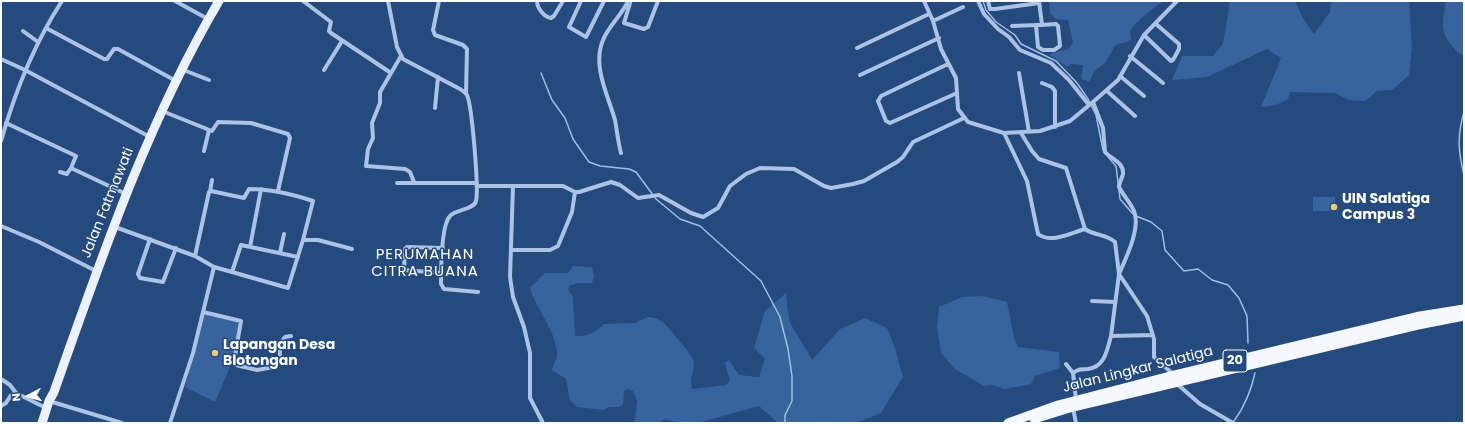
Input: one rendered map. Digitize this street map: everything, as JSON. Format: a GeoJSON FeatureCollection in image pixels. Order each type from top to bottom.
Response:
{"type":"FeatureCollection","features":[{"type":"Feature","properties":{"kind":"highway","name":"Jalan Lingkar Salatiga"},"geometry":{"type":"LineString","coordinates":[[1008,423],[1044,409],[1075,404],[1420,316],[1464,309]]}},
{"type":"Feature","properties":{"kind":"highway","name":"Jalan Lingkar Salatiga"},"geometry":{"type":"LineString","coordinates":[[1175,379],[1418,324],[1464,316]]}},
{"type":"Feature","properties":{"kind":"highway","name":"Jalan Lingkar Salatiga"},"geometry":{"type":"LineString","coordinates":[[1024,423],[1075,404]]}},
{"type":"Feature","properties":{"kind":"main road","name":"Jalan Fatmawati"},"geometry":{"type":"LineString","coordinates":[[42,423],[96,271],[150,137],[181,69],[218,1]]}},
{"type":"Feature","properties":{"kind":"street"},"geometry":{"type":"LineString","coordinates":[[1,141],[25,70],[38,42],[62,1]]}},
{"type":"Feature","properties":{"kind":"street"},"geometry":{"type":"LineString","coordinates":[[175,1],[208,19]]}},
{"type":"Feature","properties":{"kind":"street"},"geometry":{"type":"LineString","coordinates":[[303,1],[331,22],[330,31],[342,41],[391,73]]}},
{"type":"Feature","properties":{"kind":"street"},"geometry":{"type":"LineString","coordinates":[[388,1],[397,47],[401,56],[406,61],[460,89],[466,94]]}},
{"type":"Feature","properties":{"kind":"street"},"geometry":{"type":"LineString","coordinates":[[439,1],[433,30],[434,35],[467,49],[466,94],[472,125],[477,184],[476,201],[474,205],[460,210],[450,216],[445,230],[441,284],[444,289],[478,292]]}},
{"type":"Feature","properties":{"kind":"street"},"geometry":{"type":"LineString","coordinates":[[537,1],[538,8],[550,18],[554,16],[563,1]]}},
{"type":"Feature","properties":{"kind":"street"},"geometry":{"type":"LineString","coordinates":[[581,1],[569,27],[586,38],[604,1]]}},
{"type":"Feature","properties":{"kind":"street"},"geometry":{"type":"LineString","coordinates":[[629,1],[624,23],[644,29],[648,27],[658,1]]}},
{"type":"Feature","properties":{"kind":"street"},"geometry":{"type":"LineString","coordinates":[[621,153],[615,121],[604,88],[599,58],[602,41],[607,31],[629,1]]}},
{"type":"Feature","properties":{"kind":"street"},"geometry":{"type":"LineString","coordinates":[[924,1],[939,38],[941,50],[956,78],[958,106],[964,118],[972,124],[1004,133],[1029,132],[1055,127],[1070,121],[1107,91],[1120,76],[1130,56],[1144,35],[1177,1]]}},
{"type":"Feature","properties":{"kind":"street"},"geometry":{"type":"LineString","coordinates":[[978,1],[984,14],[998,29],[1009,36],[1020,50],[1051,63],[1091,104],[1103,128],[1105,152],[1117,161],[1121,167],[1123,175],[1119,187],[1133,210],[1135,217],[1130,247],[1119,274],[1111,336],[1104,360],[1095,368],[1078,370],[1073,373]]}},
{"type":"Feature","properties":{"kind":"street"},"geometry":{"type":"LineString","coordinates":[[988,1],[992,9],[1039,2],[1042,25]]}},
{"type":"Feature","properties":{"kind":"street"},"geometry":{"type":"LineString","coordinates":[[933,21],[963,7]]}},
{"type":"Feature","properties":{"kind":"street"},"geometry":{"type":"LineString","coordinates":[[857,48],[929,14]]}},
{"type":"Feature","properties":{"kind":"street"},"geometry":{"type":"LineString","coordinates":[[1144,35],[1171,61],[1173,60],[1180,49],[1179,44],[1156,24]]}},
{"type":"Feature","properties":{"kind":"street"},"geometry":{"type":"LineString","coordinates":[[1012,26],[1036,25],[1058,25],[1060,46],[1054,50],[1040,50],[1038,46],[1036,25]]}},
{"type":"Feature","properties":{"kind":"street"},"geometry":{"type":"LineString","coordinates":[[46,28],[104,59],[107,59],[114,49],[118,49],[176,81]]}},
{"type":"Feature","properties":{"kind":"street"},"geometry":{"type":"LineString","coordinates":[[23,31],[38,42]]}},
{"type":"Feature","properties":{"kind":"street"},"geometry":{"type":"LineString","coordinates":[[860,75],[939,38]]}},
{"type":"Feature","properties":{"kind":"street"},"geometry":{"type":"LineString","coordinates":[[324,70],[342,41]]}},
{"type":"Feature","properties":{"kind":"street"},"geometry":{"type":"LineString","coordinates":[[401,56],[380,92],[380,103],[372,123],[373,138],[368,149],[366,166],[405,169],[410,172],[414,182]]}},
{"type":"Feature","properties":{"kind":"street"},"geometry":{"type":"LineString","coordinates":[[1130,56],[1162,83]]}},
{"type":"Feature","properties":{"kind":"street"},"geometry":{"type":"LineString","coordinates":[[1,59],[25,70],[150,137]]}},
{"type":"Feature","properties":{"kind":"street"},"geometry":{"type":"LineString","coordinates":[[948,64],[881,96],[878,101],[886,122],[890,123],[957,93]]}},
{"type":"Feature","properties":{"kind":"street"},"geometry":{"type":"LineString","coordinates":[[181,69],[209,80]]}},
{"type":"Feature","properties":{"kind":"street"},"geometry":{"type":"LineString","coordinates":[[1019,73],[1029,132]]}},
{"type":"Feature","properties":{"kind":"street"},"geometry":{"type":"LineString","coordinates":[[1120,76],[1144,96]]}},
{"type":"Feature","properties":{"kind":"street"},"geometry":{"type":"LineString","coordinates":[[435,108],[438,77]]}},
{"type":"Feature","properties":{"kind":"street"},"geometry":{"type":"LineString","coordinates":[[1042,84],[1052,88],[1055,91],[1055,127]]}},
{"type":"Feature","properties":{"kind":"street"},"geometry":{"type":"LineString","coordinates":[[1107,91],[1135,116]]}},
{"type":"Feature","properties":{"kind":"street"},"geometry":{"type":"LineString","coordinates":[[162,110],[209,130],[214,130],[218,122],[251,123],[288,134],[290,138],[278,191]]}},
{"type":"Feature","properties":{"kind":"street"},"geometry":{"type":"LineString","coordinates":[[397,183],[414,182],[513,186],[563,186],[575,192],[611,182],[620,185],[638,198],[661,195],[684,210],[702,217],[711,214],[718,208],[730,186],[746,174],[760,168],[794,169],[824,186],[831,188],[853,184],[864,181],[897,162],[907,152],[913,142],[964,118]]}},
{"type":"Feature","properties":{"kind":"street"},"geometry":{"type":"LineString","coordinates":[[6,123],[76,156],[67,174],[60,172]]}},
{"type":"Feature","properties":{"kind":"street"},"geometry":{"type":"LineString","coordinates":[[204,151],[209,130]]}},
{"type":"Feature","properties":{"kind":"street"},"geometry":{"type":"LineString","coordinates":[[1004,133],[1027,181],[1038,234],[1047,238],[1058,238],[1085,229]]}},
{"type":"Feature","properties":{"kind":"street"},"geometry":{"type":"LineString","coordinates":[[1021,133],[1039,160],[1066,168],[1085,229],[1095,235],[1107,236],[1115,242],[1119,274],[1142,307],[1153,335],[1154,357],[1200,404],[1233,423]]}},
{"type":"Feature","properties":{"kind":"street"},"geometry":{"type":"LineString","coordinates":[[71,168],[127,194]]}},
{"type":"Feature","properties":{"kind":"street"},"geometry":{"type":"LineString","coordinates":[[195,256],[212,180]]}},
{"type":"Feature","properties":{"kind":"street"},"geometry":{"type":"LineString","coordinates":[[513,186],[511,289],[515,306],[524,327],[530,353],[530,395],[543,423]]}},
{"type":"Feature","properties":{"kind":"street"},"geometry":{"type":"LineString","coordinates":[[115,227],[176,248],[195,256],[214,267],[288,288],[303,240],[313,200],[278,191],[260,189],[249,189],[244,198],[210,192]]}},
{"type":"Feature","properties":{"kind":"street"},"geometry":{"type":"LineString","coordinates":[[250,247],[260,189]]}},
{"type":"Feature","properties":{"kind":"street"},"geometry":{"type":"LineString","coordinates":[[511,250],[550,250],[558,246],[572,212],[575,192]]}},
{"type":"Feature","properties":{"kind":"street"},"geometry":{"type":"LineString","coordinates":[[1,226],[39,242],[96,271]]}},
{"type":"Feature","properties":{"kind":"street"},"geometry":{"type":"LineString","coordinates":[[280,253],[284,234]]}},
{"type":"Feature","properties":{"kind":"street"},"geometry":{"type":"LineString","coordinates":[[150,239],[138,274],[140,278],[163,282],[176,248]]}},
{"type":"Feature","properties":{"kind":"street"},"geometry":{"type":"LineString","coordinates":[[303,240],[318,240],[352,250]]}},
{"type":"Feature","properties":{"kind":"street"},"geometry":{"type":"LineString","coordinates":[[232,272],[240,246],[298,257]]}},
{"type":"Feature","properties":{"kind":"street"},"geometry":{"type":"LineString","coordinates":[[441,272],[404,270],[405,249],[408,247],[443,248]]}},
{"type":"Feature","properties":{"kind":"street"},"geometry":{"type":"LineString","coordinates":[[170,423],[193,353],[214,267]]}},
{"type":"Feature","properties":{"kind":"street"},"geometry":{"type":"LineString","coordinates":[[1092,301],[1115,302]]}},
{"type":"Feature","properties":{"kind":"street"},"geometry":{"type":"LineString","coordinates":[[203,312],[241,321],[234,362],[236,365],[257,370],[274,367],[280,358],[279,346],[286,337],[291,336]]}},
{"type":"Feature","properties":{"kind":"street"},"geometry":{"type":"LineString","coordinates":[[1111,336],[1153,335]]}},
{"type":"Feature","properties":{"kind":"street"},"geometry":{"type":"LineString","coordinates":[[1066,364],[1073,373],[1076,423]]}},
{"type":"Feature","properties":{"kind":"street"},"geometry":{"type":"LineString","coordinates":[[1,379],[10,385],[16,393],[48,405],[122,423]]}},
{"type":"Feature","properties":{"kind":"street"},"geometry":{"type":"LineString","coordinates":[[1,406],[6,403],[11,395],[16,393]]}},
{"type":"Feature","properties":{"kind":"shaded area"},"geometry":{"type":"Polygon","coordinates":[[[1049,1],[1164,1],[1139,20],[1131,29],[1131,39],[1114,47],[1106,62],[1094,72],[1089,82],[1081,79],[1083,65],[1071,64],[1067,67],[1049,54],[1069,49],[1073,42],[1068,20],[1056,19],[1050,13],[1049,1]]]}},
{"type":"Feature","properties":{"kind":"shaded area"},"geometry":{"type":"Polygon","coordinates":[[[1230,1],[1295,1],[1303,18],[1314,34],[1330,12],[1331,1],[1409,1],[1412,47],[1409,75],[1392,90],[1377,91],[1365,101],[1349,100],[1335,93],[1290,92],[1288,99],[1276,105],[1261,107],[1281,58],[1267,49],[1207,77],[1172,80],[1182,56],[1213,56],[1223,44],[1230,1]]]}},
{"type":"Feature","properties":{"kind":"shaded area"},"geometry":{"type":"Polygon","coordinates":[[[1446,1],[1464,1],[1464,55],[1458,53],[1449,43],[1444,32],[1443,20],[1446,1]]]}},
{"type":"Feature","properties":{"kind":"shaded area"},"geometry":{"type":"Polygon","coordinates":[[[1313,197],[1335,197],[1335,211],[1313,211],[1313,197]]]}},
{"type":"Feature","properties":{"kind":"shaded area"},"geometry":{"type":"Polygon","coordinates":[[[573,266],[592,267],[594,276],[592,283],[578,283],[569,286],[568,290],[573,297],[575,336],[591,334],[604,324],[635,323],[648,317],[655,318],[664,323],[693,359],[694,365],[691,380],[692,389],[726,385],[730,381],[725,363],[729,360],[739,375],[759,377],[765,359],[754,348],[765,311],[786,293],[789,321],[812,360],[840,329],[865,318],[887,328],[895,348],[903,377],[881,413],[856,423],[778,423],[759,406],[698,423],[681,423],[664,419],[659,423],[635,422],[637,400],[633,391],[627,389],[624,391],[623,405],[620,407],[610,407],[603,410],[577,407],[570,400],[566,379],[552,370],[557,354],[556,344],[530,288],[545,273],[568,273],[573,266]]]}},
{"type":"Feature","properties":{"kind":"shaded area"},"geometry":{"type":"Polygon","coordinates":[[[982,296],[1007,302],[1014,338],[1018,347],[1059,352],[1060,368],[1035,376],[1031,384],[1005,389],[992,385],[984,386],[955,369],[941,353],[937,328],[939,307],[962,297],[982,296]]]}},
{"type":"Feature","properties":{"kind":"shaded area","name":"Lapangan Desa Blotongan"},"geometry":{"type":"Polygon","coordinates":[[[204,314],[242,321],[232,362],[215,402],[185,387],[204,314]]]}},
{"type":"Feature","properties":{"kind":"waterway"},"geometry":{"type":"LineString","coordinates":[[983,1],[986,10],[996,22],[1015,35],[1021,44],[1056,61],[1077,83],[1088,99],[1096,115],[1103,150]]}},
{"type":"Feature","properties":{"kind":"waterway"},"geometry":{"type":"LineString","coordinates":[[541,73],[552,100],[565,118],[573,139],[589,162],[600,166],[629,169],[636,172],[656,199],[680,219],[700,226],[761,281],[780,317],[788,349],[792,376],[792,401],[785,415],[785,423]]}},
{"type":"Feature","properties":{"kind":"waterway"},"geometry":{"type":"LineString","coordinates":[[1464,112],[1459,136],[1460,158],[1464,175]]}},
{"type":"Feature","properties":{"kind":"waterway"},"geometry":{"type":"LineString","coordinates":[[1108,157],[1116,166],[1120,199],[1133,214]]}},
{"type":"Feature","properties":{"kind":"waterway"},"geometry":{"type":"LineString","coordinates":[[1136,216],[1151,222],[1162,231],[1165,250],[1184,271],[1198,269],[1212,280],[1228,285],[1239,298],[1247,316],[1248,343]]}},
{"type":"Feature","properties":{"kind":"waterway"},"geometry":{"type":"LineString","coordinates":[[1234,421],[1247,398],[1255,373]]}},
{"type":"Feature","properties":{"kind":"place","name":"UIN Salatiga Campus 3"},"geometry":{"type":"Point","coordinates":[1334,207]}},
{"type":"Feature","properties":{"kind":"place","name":"Lapangan Desa Blotongan"},"geometry":{"type":"Point","coordinates":[215,353]}},
{"type":"Feature","properties":{"kind":"district","name":"PERUMAHAN CITRA BUANA"},"geometry":{"type":"Point","coordinates":[425,264]}}]}
